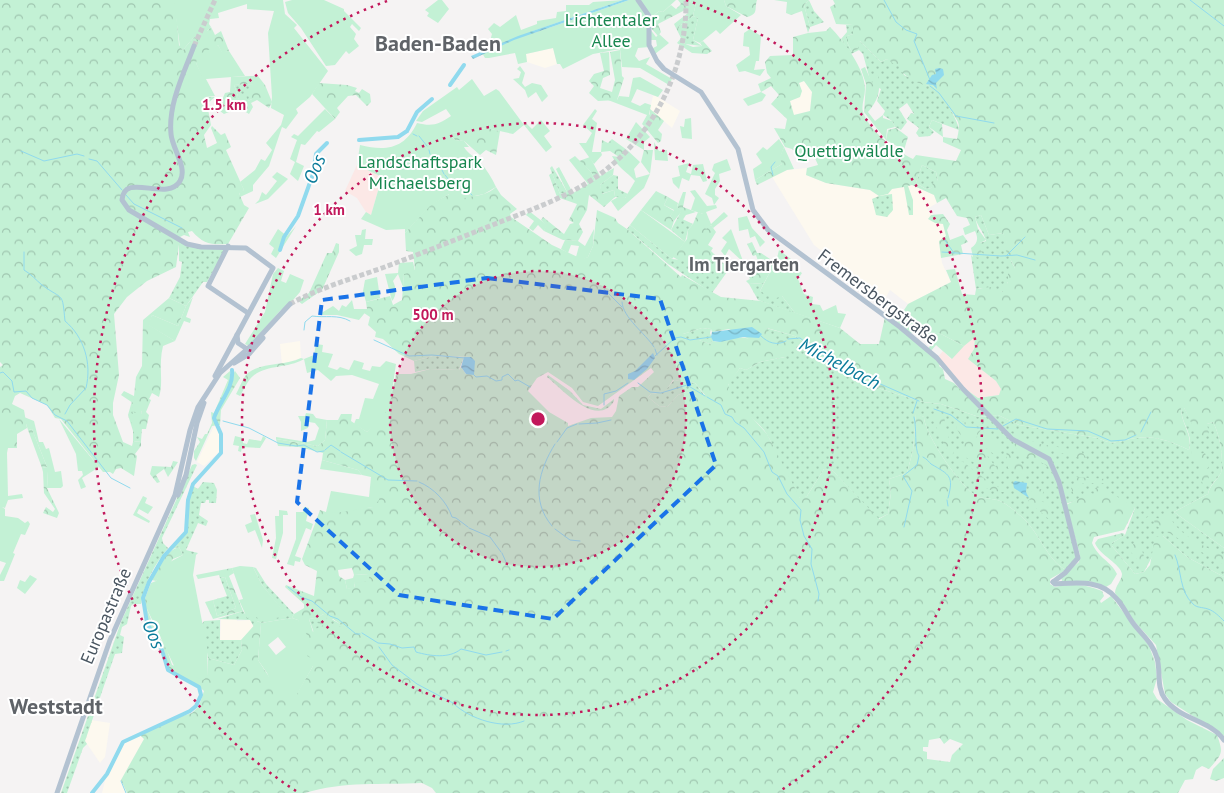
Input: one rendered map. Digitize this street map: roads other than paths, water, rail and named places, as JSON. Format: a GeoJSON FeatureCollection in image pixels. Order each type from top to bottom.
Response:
{"type":"FeatureCollection","features":[{"type":"Feature","properties":{"kind":"main road","name":"Fremersbergstraße"},"geometry":{"type":"LineString","coordinates":[[638,0],[648,16],[648,43],[653,54],[664,69],[701,92],[738,148],[753,210],[763,225],[777,239],[836,278],[937,358],[963,390],[1012,439],[1049,459],[1059,482],[1078,558],[1065,573],[1052,582],[1055,584],[1082,582],[1094,585],[1116,597],[1154,650],[1159,667],[1160,687],[1165,700],[1184,714],[1215,730],[1224,740]]}},
{"type":"Feature","properties":{"kind":"main road"},"geometry":{"type":"LineString","coordinates":[[189,454],[186,446],[195,414],[273,268],[252,250],[228,246],[205,248],[187,244],[124,206],[122,198],[127,189],[134,187],[172,188],[181,179],[182,167],[172,141],[170,120],[174,102],[194,46]]}},
{"type":"Feature","properties":{"kind":"main road"},"geometry":{"type":"LineString","coordinates":[[228,246],[208,286],[248,313]]}},
{"type":"Feature","properties":{"kind":"main road"},"geometry":{"type":"LineString","coordinates":[[208,389],[231,365],[245,354],[290,304]]}},
{"type":"Feature","properties":{"kind":"main road"},"geometry":{"type":"LineString","coordinates":[[189,454],[200,410],[215,384],[231,365],[244,358],[256,347],[270,324]]}},
{"type":"Feature","properties":{"kind":"main road"},"geometry":{"type":"LineString","coordinates":[[238,332],[239,344]]}},
{"type":"Feature","properties":{"kind":"main road"},"geometry":{"type":"LineString","coordinates":[[231,345],[239,344],[248,349]]}},
{"type":"Feature","properties":{"kind":"main road"},"geometry":{"type":"LineString","coordinates":[[231,345],[226,361],[231,365]]}},
{"type":"Feature","properties":{"kind":"main road","name":"Europastraße"},"geometry":{"type":"LineString","coordinates":[[58,793],[119,622],[186,475],[189,454]]}},
{"type":"Feature","properties":{"kind":"main road","name":"Europastraße"},"geometry":{"type":"LineString","coordinates":[[58,793],[90,689],[119,618],[175,495],[189,454]]}},
{"type":"Feature","properties":{"kind":"water"},"geometry":{"type":"Polygon","coordinates":[[[623,0],[629,0],[514,40],[473,59],[471,56],[518,36],[623,0]]]}},
{"type":"Feature","properties":{"kind":"water"},"geometry":{"type":"Polygon","coordinates":[[[935,69],[943,69],[944,75],[936,83],[937,89],[933,85],[926,84],[932,75],[936,74],[935,69]]]}},
{"type":"Feature","properties":{"kind":"water"},"geometry":{"type":"Polygon","coordinates":[[[752,327],[762,334],[759,338],[743,337],[720,342],[713,341],[711,337],[712,332],[752,327]]]}},
{"type":"Feature","properties":{"kind":"water"},"geometry":{"type":"Polygon","coordinates":[[[653,353],[655,358],[647,369],[634,380],[628,379],[628,374],[635,371],[653,353]]]}},
{"type":"Feature","properties":{"kind":"water"},"geometry":{"type":"Polygon","coordinates":[[[464,357],[471,357],[475,361],[474,375],[466,374],[461,367],[464,357]]]}},
{"type":"Feature","properties":{"kind":"water"},"geometry":{"type":"Polygon","coordinates":[[[1015,481],[1027,483],[1026,492],[1029,498],[1014,488],[1013,483],[1015,481]]]}},
{"type":"Feature","properties":{"kind":"waterway"},"geometry":{"type":"LineString","coordinates":[[884,0],[896,22],[906,30],[917,34],[914,41],[930,80]]}},
{"type":"Feature","properties":{"kind":"waterway"},"geometry":{"type":"LineString","coordinates":[[1190,0],[1224,26]]}},
{"type":"Feature","properties":{"kind":"waterway","name":"Oos"},"geometry":{"type":"LineString","coordinates":[[450,85],[464,65]]}},
{"type":"Feature","properties":{"kind":"waterway"},"geometry":{"type":"LineString","coordinates":[[930,86],[939,93],[956,116],[994,123]]}},
{"type":"Feature","properties":{"kind":"waterway","name":"Oos"},"geometry":{"type":"LineString","coordinates":[[359,140],[398,137],[407,131],[417,112],[432,99]]}},
{"type":"Feature","properties":{"kind":"waterway"},"geometry":{"type":"LineString","coordinates":[[413,134],[417,136]]}},
{"type":"Feature","properties":{"kind":"waterway"},"geometry":{"type":"LineString","coordinates":[[419,136],[427,146]]}},
{"type":"Feature","properties":{"kind":"waterway","name":"Oos"},"geometry":{"type":"LineString","coordinates":[[280,250],[284,237],[298,216],[313,174],[316,154],[327,143]]}},
{"type":"Feature","properties":{"kind":"waterway"},"geometry":{"type":"LineString","coordinates":[[429,150],[430,154]]}},
{"type":"Feature","properties":{"kind":"waterway"},"geometry":{"type":"LineString","coordinates":[[21,151],[44,161],[77,154],[84,156]]}},
{"type":"Feature","properties":{"kind":"waterway"},"geometry":{"type":"LineString","coordinates":[[89,159],[97,161],[122,190]]}},
{"type":"Feature","properties":{"kind":"waterway"},"geometry":{"type":"LineString","coordinates":[[773,175],[771,167],[775,162]]}},
{"type":"Feature","properties":{"kind":"waterway"},"geometry":{"type":"LineString","coordinates":[[442,170],[444,174]]}},
{"type":"Feature","properties":{"kind":"waterway"},"geometry":{"type":"LineString","coordinates":[[445,175],[450,181],[457,184]]}},
{"type":"Feature","properties":{"kind":"waterway"},"geometry":{"type":"LineString","coordinates":[[460,186],[464,187]]}},
{"type":"Feature","properties":{"kind":"waterway"},"geometry":{"type":"LineString","coordinates":[[466,189],[472,195]]}},
{"type":"Feature","properties":{"kind":"waterway"},"geometry":{"type":"LineString","coordinates":[[126,195],[134,204],[182,228]]}},
{"type":"Feature","properties":{"kind":"waterway"},"geometry":{"type":"LineString","coordinates":[[1006,256],[1025,237]]}},
{"type":"Feature","properties":{"kind":"waterway"},"geometry":{"type":"LineString","coordinates":[[944,239],[954,253]]}},
{"type":"Feature","properties":{"kind":"waterway"},"geometry":{"type":"LineString","coordinates":[[24,252],[24,270],[61,298],[65,321],[72,327],[85,351],[88,369],[86,388],[70,405],[65,414]]}},
{"type":"Feature","properties":{"kind":"waterway"},"geometry":{"type":"LineString","coordinates":[[942,252],[1001,256],[1017,255],[1035,260]]}},
{"type":"Feature","properties":{"kind":"waterway"},"geometry":{"type":"LineString","coordinates":[[604,289],[622,307]]}},
{"type":"Feature","properties":{"kind":"waterway"},"geometry":{"type":"LineString","coordinates":[[622,302],[623,308],[630,320],[654,347]]}},
{"type":"Feature","properties":{"kind":"waterway","name":"Michelbach"},"geometry":{"type":"LineString","coordinates":[[304,330],[305,322],[312,316],[336,317],[350,321]]}},
{"type":"Feature","properties":{"kind":"waterway","name":"Michelbach"},"geometry":{"type":"LineString","coordinates":[[761,336],[773,343],[786,341]]}},
{"type":"Feature","properties":{"kind":"waterway","name":"Michelbach"},"geometry":{"type":"LineString","coordinates":[[655,356],[675,338],[681,337],[690,340],[711,337]]}},
{"type":"Feature","properties":{"kind":"waterway","name":"Michelbach"},"geometry":{"type":"LineString","coordinates":[[788,339],[800,338],[833,363],[919,401]]}},
{"type":"Feature","properties":{"kind":"waterway","name":"Michelbach"},"geometry":{"type":"LineString","coordinates":[[374,340],[409,356],[432,355],[465,358]]}},
{"type":"Feature","properties":{"kind":"waterway","name":"Michelbach"},"geometry":{"type":"LineString","coordinates":[[655,349],[657,355]]}},
{"type":"Feature","properties":{"kind":"waterway","name":"Oos"},"geometry":{"type":"LineString","coordinates":[[92,793],[107,774],[123,742],[190,711],[196,706],[201,695],[199,687],[168,670],[162,650],[147,623],[143,598],[149,582],[164,556],[186,532],[188,500],[193,484],[221,453],[221,434],[214,418],[229,389],[232,370]]}},
{"type":"Feature","properties":{"kind":"waterway"},"geometry":{"type":"LineString","coordinates":[[0,373],[3,372],[12,381],[14,392],[26,391],[32,398],[47,405],[55,415],[67,421],[111,478],[130,488]]}},
{"type":"Feature","properties":{"kind":"waterway","name":"Michelbach"},"geometry":{"type":"LineString","coordinates":[[473,374],[476,377],[487,376],[496,381],[502,380],[502,377],[508,374],[515,381],[518,380],[530,387]]}},
{"type":"Feature","properties":{"kind":"waterway","name":"Michelbach"},"geometry":{"type":"LineString","coordinates":[[604,405],[604,394],[616,391],[628,383]]}},
{"type":"Feature","properties":{"kind":"waterway"},"geometry":{"type":"LineString","coordinates":[[638,383],[650,392],[661,393],[687,385],[705,396]]}},
{"type":"Feature","properties":{"kind":"waterway"},"geometry":{"type":"LineString","coordinates":[[707,397],[721,405],[725,414],[732,417],[735,422],[744,428],[764,452],[772,472],[778,476],[787,494],[801,510],[800,520],[804,536],[812,549],[811,564],[819,594],[818,601]]}},
{"type":"Feature","properties":{"kind":"waterway"},"geometry":{"type":"LineString","coordinates":[[913,413],[917,401]]}},
{"type":"Feature","properties":{"kind":"waterway","name":"Michelbach"},"geometry":{"type":"LineString","coordinates":[[934,409],[951,415],[966,427],[998,429]]}},
{"type":"Feature","properties":{"kind":"waterway","name":"Michelbach"},"geometry":{"type":"LineString","coordinates":[[1141,432],[1151,412]]}},
{"type":"Feature","properties":{"kind":"waterway"},"geometry":{"type":"LineString","coordinates":[[904,527],[912,491],[903,476],[917,465],[919,456],[917,453],[914,417]]}},
{"type":"Feature","properties":{"kind":"waterway","name":"Michelbach"},"geometry":{"type":"LineString","coordinates":[[1003,426],[1016,419],[1047,429],[1088,431],[1111,441],[1125,440],[1136,435]]}},
{"type":"Feature","properties":{"kind":"waterway"},"geometry":{"type":"LineString","coordinates":[[579,424],[611,420]]}},
{"type":"Feature","properties":{"kind":"waterway"},"geometry":{"type":"LineString","coordinates":[[223,421],[249,428],[278,443],[296,446],[304,445],[317,452],[324,451]]}},
{"type":"Feature","properties":{"kind":"waterway"},"geometry":{"type":"LineString","coordinates":[[557,442],[567,428],[577,424]]}},
{"type":"Feature","properties":{"kind":"waterway"},"geometry":{"type":"LineString","coordinates":[[552,526],[541,506],[539,485],[545,464],[555,444]]}},
{"type":"Feature","properties":{"kind":"waterway"},"geometry":{"type":"LineString","coordinates":[[325,450],[331,445],[340,451]]}},
{"type":"Feature","properties":{"kind":"waterway"},"geometry":{"type":"LineString","coordinates":[[341,452],[388,480],[417,481]]}},
{"type":"Feature","properties":{"kind":"waterway"},"geometry":{"type":"LineString","coordinates":[[923,457],[949,477],[951,485],[948,498]]}},
{"type":"Feature","properties":{"kind":"waterway"},"geometry":{"type":"LineString","coordinates":[[419,482],[439,496],[447,506],[452,517],[468,527]]}},
{"type":"Feature","properties":{"kind":"waterway"},"geometry":{"type":"LineString","coordinates":[[947,500],[948,506]]}},
{"type":"Feature","properties":{"kind":"waterway"},"geometry":{"type":"LineString","coordinates":[[469,528],[490,537],[501,552]]}},
{"type":"Feature","properties":{"kind":"waterway"},"geometry":{"type":"LineString","coordinates":[[555,529],[570,540],[580,541]]}},
{"type":"Feature","properties":{"kind":"waterway"},"geometry":{"type":"LineString","coordinates":[[502,553],[506,562]]}},
{"type":"Feature","properties":{"kind":"waterway"},"geometry":{"type":"LineString","coordinates":[[1175,555],[1188,599],[1196,606],[1212,611],[1224,621]]}},
{"type":"Feature","properties":{"kind":"waterway"},"geometry":{"type":"LineString","coordinates":[[288,587],[301,597],[312,601],[356,634],[360,634]]}},
{"type":"Feature","properties":{"kind":"waterway"},"geometry":{"type":"LineString","coordinates":[[362,633],[378,643],[402,648],[414,647],[416,652],[433,655],[451,654],[461,649],[486,655],[502,652]]}},
{"type":"Feature","properties":{"kind":"waterway"},"geometry":{"type":"LineString","coordinates":[[379,647],[392,665],[417,684],[453,703]]}},
{"type":"Feature","properties":{"kind":"waterway"},"geometry":{"type":"LineString","coordinates":[[454,704],[469,714],[487,722],[506,724],[524,721]]}},
{"type":"Feature","properties":{"kind":"waterway"},"geometry":{"type":"LineString","coordinates":[[121,781],[126,793]]}},
{"type":"Feature","properties":{"kind":"tunnel"},"geometry":{"type":"LineString","coordinates":[[194,46],[215,0]]}},
{"type":"Feature","properties":{"kind":"tunnel"},"geometry":{"type":"LineString","coordinates":[[290,304],[324,288],[382,268],[541,206],[585,184],[608,168],[628,150],[660,106],[680,55],[685,28],[686,0]]}},
{"type":"Feature","properties":{"kind":"district","name":"Baden-Baden"},"geometry":{"type":"Point","coordinates":[438,43]}},
{"type":"Feature","properties":{"kind":"district","name":"Im Tiergarten"},"geometry":{"type":"Point","coordinates":[744,264]}},
{"type":"Feature","properties":{"kind":"district","name":"Weststadt"},"geometry":{"type":"Point","coordinates":[56,706]}},
{"type":"Feature","properties":{"kind":"park label","name":"Lichtentaler Allee"},"geometry":{"type":"Point","coordinates":[611,30]}},
{"type":"Feature","properties":{"kind":"park label","name":"Quettigwäldle"},"geometry":{"type":"Point","coordinates":[849,151]}},
{"type":"Feature","properties":{"kind":"park label","name":"Landschaftspark Michaelsberg"},"geometry":{"type":"Point","coordinates":[420,172]}}]}
